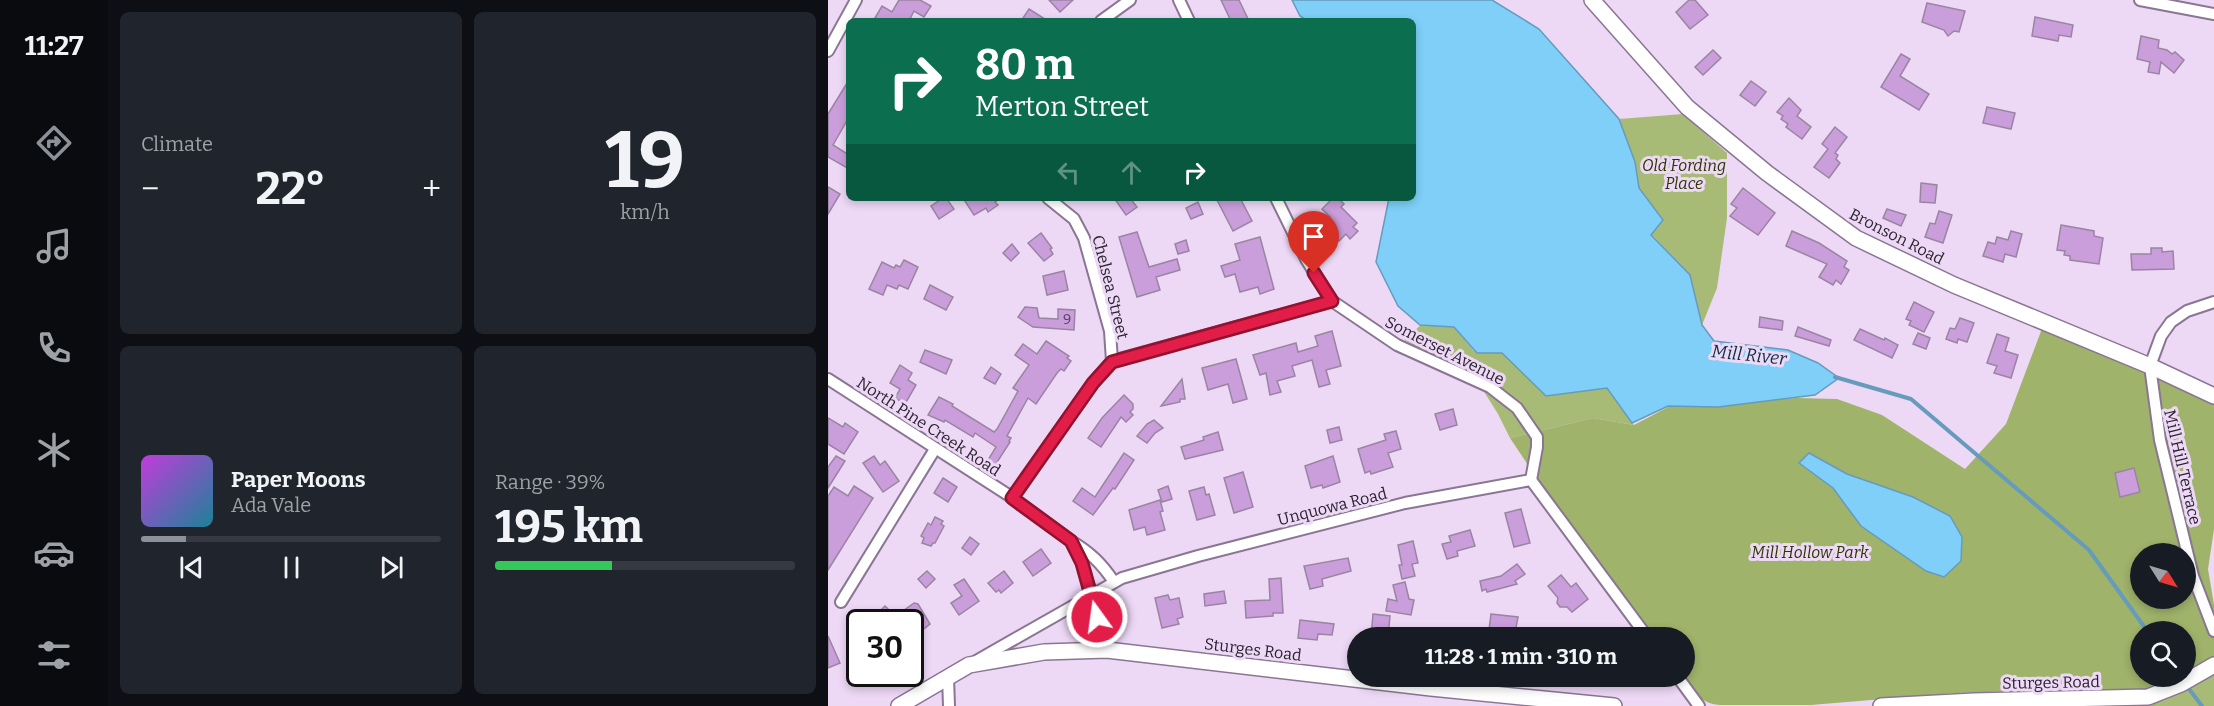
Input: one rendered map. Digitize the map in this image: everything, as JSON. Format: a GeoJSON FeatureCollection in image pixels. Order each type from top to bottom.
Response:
{"type":"FeatureCollection","features":[{"type":"Feature","properties":{"kind":"main road","name":"Bronson Road"},"geometry":{"type":"LineString","coordinates":[[1592,0],[1687,107],[1767,174],[1856,238],[1954,285],[2150,366],[2214,396]]}},
{"type":"Feature","properties":{"kind":"main road","name":"Sturges Road"},"geometry":{"type":"LineString","coordinates":[[899,706],[969,665],[1044,652],[1107,650],[1431,688],[1614,706]]}},
{"type":"Feature","properties":{"kind":"main road","name":"Sturges Road"},"geometry":{"type":"LineString","coordinates":[[1881,706],[2141,700],[2181,684],[2211,667]]}},
{"type":"Feature","properties":{"kind":"street"},"geometry":{"type":"LineString","coordinates":[[846,18],[856,0]]}},
{"type":"Feature","properties":{"kind":"street"},"geometry":{"type":"LineString","coordinates":[[1105,18],[1130,0]]}},
{"type":"Feature","properties":{"kind":"street"},"geometry":{"type":"LineString","coordinates":[[1179,0],[1188,18]]}},
{"type":"Feature","properties":{"kind":"street"},"geometry":{"type":"LineString","coordinates":[[2140,0],[2214,14]]}},
{"type":"Feature","properties":{"kind":"street"},"geometry":{"type":"LineString","coordinates":[[828,51],[846,18]]}},
{"type":"Feature","properties":{"kind":"street","name":"Chelsea Street"},"geometry":{"type":"LineString","coordinates":[[1052,201],[1074,219],[1084,238],[1110,331],[1112,362]]}},
{"type":"Feature","properties":{"kind":"street","name":"Somerset Avenue"},"geometry":{"type":"LineString","coordinates":[[1277,201],[1306,259],[1332,301],[1397,345],[1483,384],[1512,403],[1537,436],[1538,447],[1531,480]]}},
{"type":"Feature","properties":{"kind":"street"},"geometry":{"type":"LineString","coordinates":[[1012,498],[1093,383],[1112,362],[1332,301]]}},
{"type":"Feature","properties":{"kind":"street","name":"Mill Hill Terrace"},"geometry":{"type":"LineString","coordinates":[[2214,302],[2187,311],[2171,322],[2161,336],[2150,366],[2160,440],[2193,576],[2214,631]]}},
{"type":"Feature","properties":{"kind":"street","name":"North Pine Creek Road"},"geometry":{"type":"LineString","coordinates":[[828,379],[1012,498],[1089,552],[1100,562],[1114,582]]}},
{"type":"Feature","properties":{"kind":"street"},"geometry":{"type":"LineString","coordinates":[[841,602],[935,449]]}},
{"type":"Feature","properties":{"kind":"street"},"geometry":{"type":"LineString","coordinates":[[1531,480],[1640,627]]}},
{"type":"Feature","properties":{"kind":"street","name":"Unquowa Road"},"geometry":{"type":"LineString","coordinates":[[969,665],[1122,578],[1197,556],[1405,503],[1531,480]]}},
{"type":"Feature","properties":{"kind":"street","name":"North Pine Creek Road"},"geometry":{"type":"LineString","coordinates":[[1071,541],[1082,563],[1107,650]]}},
{"type":"Feature","properties":{"kind":"street"},"geometry":{"type":"LineString","coordinates":[[948,677],[950,706]]}},
{"type":"Feature","properties":{"kind":"street"},"geometry":{"type":"LineString","coordinates":[[1685,687],[1699,706]]}},
{"type":"Feature","properties":{"kind":"green space","name":"Old Fording Place"},"geometry":{"type":"Polygon","coordinates":[[[1683,114],[1727,153],[1727,218],[1717,288],[1702,325],[1690,275],[1651,234],[1663,220],[1639,188],[1635,162],[1619,119],[1683,114]]]}},
{"type":"Feature","properties":{"kind":"green space"},"geometry":{"type":"Polygon","coordinates":[[[1423,323],[1454,327],[1474,351],[1505,353],[1606,387],[1634,425],[1593,418],[1510,438],[1475,377],[1404,340],[1423,323]]]}},
{"type":"Feature","properties":{"kind":"green space","name":"Mill Hollow Park"},"geometry":{"type":"Polygon","coordinates":[[[2043,326],[2214,403],[2214,529],[2208,569],[2214,605],[2214,673],[2196,683],[2196,621],[2130,621],[2130,687],[2189,687],[2155,706],[2117,706],[2086,689],[1955,693],[1811,705],[1708,703],[1690,687],[1695,687],[1695,627],[1644,627],[1540,494],[1526,462],[1510,438],[1593,418],[1634,425],[1670,406],[1797,398],[1837,399],[1882,415],[1965,469],[2006,424],[2043,326]]]}},
{"type":"Feature","properties":{"kind":"green space"},"geometry":{"type":"Polygon","coordinates":[[[2214,673],[2214,706],[2155,706],[2189,687],[2196,687],[2196,683],[2214,673]]]}},
{"type":"Feature","properties":{"kind":"water"},"geometry":{"type":"Polygon","coordinates":[[[1292,0],[1492,0],[1539,29],[1619,119],[1635,162],[1639,188],[1663,220],[1651,235],[1690,275],[1702,325],[1714,341],[1788,350],[1818,363],[1839,378],[1815,395],[1718,407],[1668,406],[1632,423],[1607,388],[1546,396],[1502,353],[1477,353],[1454,327],[1420,325],[1398,306],[1376,262],[1388,201],[1416,201],[1416,18],[1303,18],[1292,0]]]}},
{"type":"Feature","properties":{"kind":"water"},"geometry":{"type":"Polygon","coordinates":[[[1809,453],[1847,474],[1913,497],[1950,516],[1962,537],[1961,561],[1944,577],[1926,571],[1861,526],[1833,488],[1799,463],[1809,453]]]}},
{"type":"Feature","properties":{"kind":"building"},"geometry":{"type":"Polygon","coordinates":[[[899,0],[920,0],[931,6],[924,17],[914,11],[910,18],[875,18],[882,6],[892,12],[899,0]]]}},
{"type":"Feature","properties":{"kind":"building"},"geometry":{"type":"Polygon","coordinates":[[[1049,0],[1073,0],[1060,12],[1049,0]]]}},
{"type":"Feature","properties":{"kind":"building"},"geometry":{"type":"Polygon","coordinates":[[[1221,0],[1239,0],[1248,18],[1230,18],[1221,0]]]}},
{"type":"Feature","properties":{"kind":"building"},"geometry":{"type":"Polygon","coordinates":[[[1689,0],[1695,0],[1708,15],[1690,29],[1676,12],[1689,0]]]}},
{"type":"Feature","properties":{"kind":"building"},"geometry":{"type":"Polygon","coordinates":[[[1927,3],[1965,11],[1959,32],[1954,31],[1948,36],[1944,30],[1922,22],[1927,3]]]}},
{"type":"Feature","properties":{"kind":"building"},"geometry":{"type":"Polygon","coordinates":[[[1029,9],[1043,18],[1023,18],[1029,9]]]}},
{"type":"Feature","properties":{"kind":"building"},"geometry":{"type":"Polygon","coordinates":[[[2035,17],[2073,25],[2071,37],[2059,35],[2058,41],[2032,36],[2035,17]]]}},
{"type":"Feature","properties":{"kind":"building"},"geometry":{"type":"Polygon","coordinates":[[[2141,36],[2159,40],[2158,48],[2172,54],[2175,52],[2184,60],[2174,73],[2161,62],[2159,74],[2148,72],[2150,62],[2137,59],[2141,36]]]}},
{"type":"Feature","properties":{"kind":"building"},"geometry":{"type":"Polygon","coordinates":[[[1713,50],[1721,58],[1703,75],[1695,67],[1713,50]]]}},
{"type":"Feature","properties":{"kind":"building"},"geometry":{"type":"Polygon","coordinates":[[[1901,54],[1910,59],[1900,76],[1929,94],[1919,110],[1881,87],[1901,54]]]}},
{"type":"Feature","properties":{"kind":"building"},"geometry":{"type":"Polygon","coordinates":[[[1751,81],[1766,92],[1755,106],[1740,95],[1751,81]]]}},
{"type":"Feature","properties":{"kind":"building"},"geometry":{"type":"Polygon","coordinates":[[[846,85],[846,122],[833,145],[846,153],[846,167],[828,157],[828,114],[846,85]]]}},
{"type":"Feature","properties":{"kind":"building"},"geometry":{"type":"Polygon","coordinates":[[[1789,98],[1801,110],[1797,116],[1811,127],[1802,139],[1786,127],[1788,124],[1777,112],[1789,98]]]}},
{"type":"Feature","properties":{"kind":"building"},"geometry":{"type":"Polygon","coordinates":[[[1987,107],[2015,113],[2011,129],[1983,123],[1987,107]]]}},
{"type":"Feature","properties":{"kind":"building"},"geometry":{"type":"Polygon","coordinates":[[[1835,127],[1847,137],[1835,153],[1840,163],[1829,178],[1814,167],[1828,149],[1822,144],[1835,127]]]}},
{"type":"Feature","properties":{"kind":"building"},"geometry":{"type":"Polygon","coordinates":[[[1921,183],[1937,185],[1935,203],[1920,202],[1921,183]]]}},
{"type":"Feature","properties":{"kind":"building"},"geometry":{"type":"Polygon","coordinates":[[[828,187],[840,194],[828,214],[828,187]]]}},
{"type":"Feature","properties":{"kind":"building"},"geometry":{"type":"Polygon","coordinates":[[[1743,188],[1775,213],[1758,235],[1730,216],[1737,208],[1731,204],[1743,188]]]}},
{"type":"Feature","properties":{"kind":"building"},"geometry":{"type":"Polygon","coordinates":[[[938,201],[948,201],[954,209],[939,219],[931,206],[938,201]]]}},
{"type":"Feature","properties":{"kind":"building"},"geometry":{"type":"Polygon","coordinates":[[[965,201],[996,201],[998,205],[988,212],[986,208],[974,215],[965,201]]]}},
{"type":"Feature","properties":{"kind":"building"},"geometry":{"type":"Polygon","coordinates":[[[1116,201],[1132,201],[1137,207],[1126,215],[1116,201]]]}},
{"type":"Feature","properties":{"kind":"building"},"geometry":{"type":"Polygon","coordinates":[[[1218,201],[1242,201],[1252,221],[1233,231],[1218,201]]]}},
{"type":"Feature","properties":{"kind":"building"},"geometry":{"type":"Polygon","coordinates":[[[1330,201],[1341,201],[1344,204],[1341,207],[1357,223],[1353,227],[1358,231],[1350,239],[1346,234],[1339,241],[1323,226],[1330,217],[1322,209],[1330,201]]]}},
{"type":"Feature","properties":{"kind":"building"},"geometry":{"type":"Polygon","coordinates":[[[1198,202],[1203,214],[1191,219],[1186,208],[1198,202]]]}},
{"type":"Feature","properties":{"kind":"building"},"geometry":{"type":"Polygon","coordinates":[[[1887,209],[1906,215],[1901,226],[1883,218],[1887,209]]]}},
{"type":"Feature","properties":{"kind":"building"},"geometry":{"type":"Polygon","coordinates":[[[1939,211],[1952,215],[1943,243],[1925,237],[1930,223],[1935,224],[1939,211]]]}},
{"type":"Feature","properties":{"kind":"building"},"geometry":{"type":"Polygon","coordinates":[[[2061,225],[2094,231],[2094,236],[2103,238],[2099,264],[2070,260],[2070,256],[2064,255],[2065,251],[2057,250],[2061,225]]]}},
{"type":"Feature","properties":{"kind":"building"},"geometry":{"type":"Polygon","coordinates":[[[1792,231],[1819,243],[1847,261],[1844,267],[1849,270],[1841,284],[1836,280],[1833,285],[1819,277],[1827,264],[1786,246],[1792,231]]]}},
{"type":"Feature","properties":{"kind":"building"},"geometry":{"type":"Polygon","coordinates":[[[2011,231],[2022,234],[2016,257],[2005,254],[2003,262],[1983,256],[1988,242],[1995,244],[1997,237],[2008,240],[2011,231]]]}},
{"type":"Feature","properties":{"kind":"building"},"geometry":{"type":"Polygon","coordinates":[[[1137,232],[1149,267],[1177,259],[1180,270],[1156,277],[1160,290],[1137,297],[1119,237],[1137,232]]]}},
{"type":"Feature","properties":{"kind":"building"},"geometry":{"type":"Polygon","coordinates":[[[1041,233],[1052,248],[1050,249],[1053,254],[1044,261],[1028,243],[1041,233]]]}},
{"type":"Feature","properties":{"kind":"building"},"geometry":{"type":"Polygon","coordinates":[[[1260,237],[1274,289],[1260,294],[1258,287],[1240,292],[1235,274],[1225,277],[1221,266],[1240,260],[1235,244],[1260,237]]]}},
{"type":"Feature","properties":{"kind":"building"},"geometry":{"type":"Polygon","coordinates":[[[1186,240],[1189,251],[1178,254],[1175,244],[1186,240]]]}},
{"type":"Feature","properties":{"kind":"building"},"geometry":{"type":"Polygon","coordinates":[[[1012,244],[1019,253],[1011,261],[1003,253],[1012,244]]]}},
{"type":"Feature","properties":{"kind":"building"},"geometry":{"type":"Polygon","coordinates":[[[2151,248],[2162,248],[2162,252],[2173,251],[2174,269],[2132,270],[2131,254],[2151,254],[2151,248]]]}},
{"type":"Feature","properties":{"kind":"building"},"geometry":{"type":"Polygon","coordinates":[[[904,260],[918,267],[908,289],[899,285],[897,289],[887,285],[883,295],[869,289],[882,262],[894,268],[896,265],[900,267],[904,260]]]}},
{"type":"Feature","properties":{"kind":"building"},"geometry":{"type":"Polygon","coordinates":[[[1064,271],[1068,290],[1047,295],[1043,276],[1064,271]]]}},
{"type":"Feature","properties":{"kind":"building"},"geometry":{"type":"Polygon","coordinates":[[[930,285],[953,297],[946,310],[924,299],[930,285]]]}},
{"type":"Feature","properties":{"kind":"building"},"geometry":{"type":"Polygon","coordinates":[[[1914,302],[1934,312],[1924,332],[1909,325],[1911,321],[1906,319],[1914,302]]]}},
{"type":"Feature","properties":{"kind":"building"},"geometry":{"type":"Polygon","coordinates":[[[1025,307],[1037,308],[1039,318],[1058,319],[1058,309],[1075,310],[1074,330],[1033,327],[1018,317],[1025,307]]]}},
{"type":"Feature","properties":{"kind":"building"},"geometry":{"type":"Polygon","coordinates":[[[1760,317],[1783,321],[1782,330],[1759,327],[1760,317]]]}},
{"type":"Feature","properties":{"kind":"building"},"geometry":{"type":"Polygon","coordinates":[[[1960,318],[1974,323],[1967,342],[1958,339],[1957,343],[1946,339],[1950,328],[1955,329],[1960,318]]]}},
{"type":"Feature","properties":{"kind":"building"},"geometry":{"type":"Polygon","coordinates":[[[1798,327],[1831,340],[1829,346],[1795,336],[1798,327]]]}},
{"type":"Feature","properties":{"kind":"building"},"geometry":{"type":"Polygon","coordinates":[[[1860,329],[1898,345],[1892,358],[1854,340],[1860,329]]]}},
{"type":"Feature","properties":{"kind":"building"},"geometry":{"type":"Polygon","coordinates":[[[1332,331],[1341,366],[1326,370],[1330,384],[1319,387],[1312,360],[1292,366],[1295,376],[1277,381],[1281,392],[1270,395],[1266,373],[1260,375],[1253,355],[1296,343],[1298,352],[1318,346],[1315,336],[1332,331]]]}},
{"type":"Feature","properties":{"kind":"building"},"geometry":{"type":"Polygon","coordinates":[[[1918,333],[1930,338],[1926,349],[1913,344],[1918,333]]]}},
{"type":"Feature","properties":{"kind":"building"},"geometry":{"type":"Polygon","coordinates":[[[1997,334],[2009,338],[2005,351],[2018,355],[2011,378],[1994,373],[1997,366],[1987,363],[1997,334]]]}},
{"type":"Feature","properties":{"kind":"building"},"geometry":{"type":"Polygon","coordinates":[[[1046,341],[1069,356],[1067,358],[1071,361],[1064,371],[1061,369],[1057,373],[1036,404],[1028,398],[1007,436],[1011,438],[1010,442],[992,470],[985,465],[996,447],[975,433],[973,437],[945,420],[944,422],[928,415],[939,397],[994,432],[1018,391],[1013,388],[1029,365],[1015,355],[1023,344],[1037,354],[1046,341]]]}},
{"type":"Feature","properties":{"kind":"building"},"geometry":{"type":"Polygon","coordinates":[[[925,350],[952,360],[946,374],[920,362],[925,350]]]}},
{"type":"Feature","properties":{"kind":"building"},"geometry":{"type":"Polygon","coordinates":[[[1236,359],[1247,399],[1233,403],[1228,384],[1208,390],[1202,368],[1236,359]]]}},
{"type":"Feature","properties":{"kind":"building"},"geometry":{"type":"Polygon","coordinates":[[[900,365],[912,373],[908,380],[916,385],[905,404],[895,398],[900,389],[890,383],[900,365]]]}},
{"type":"Feature","properties":{"kind":"building"},"geometry":{"type":"Polygon","coordinates":[[[991,367],[1001,374],[995,384],[984,378],[991,367]]]}},
{"type":"Feature","properties":{"kind":"building"},"geometry":{"type":"Polygon","coordinates":[[[1182,379],[1185,399],[1161,406],[1182,379]]]}},
{"type":"Feature","properties":{"kind":"building"},"geometry":{"type":"Polygon","coordinates":[[[1124,395],[1133,404],[1130,412],[1133,415],[1126,422],[1121,417],[1101,447],[1088,438],[1102,418],[1124,395]]]}},
{"type":"Feature","properties":{"kind":"building"},"geometry":{"type":"Polygon","coordinates":[[[1453,409],[1457,425],[1440,430],[1435,414],[1453,409]]]}},
{"type":"Feature","properties":{"kind":"building"},"geometry":{"type":"Polygon","coordinates":[[[828,418],[843,427],[845,423],[858,432],[844,454],[828,444],[828,418]]]}},
{"type":"Feature","properties":{"kind":"building"},"geometry":{"type":"Polygon","coordinates":[[[1154,420],[1163,428],[1155,433],[1147,443],[1137,436],[1147,424],[1154,420]]]}},
{"type":"Feature","properties":{"kind":"building"},"geometry":{"type":"Polygon","coordinates":[[[1339,427],[1342,440],[1330,443],[1327,430],[1339,427]]]}},
{"type":"Feature","properties":{"kind":"building"},"geometry":{"type":"Polygon","coordinates":[[[1396,431],[1401,449],[1388,453],[1393,467],[1371,474],[1370,471],[1365,473],[1358,449],[1386,440],[1384,434],[1396,431]]]}},
{"type":"Feature","properties":{"kind":"building"},"geometry":{"type":"Polygon","coordinates":[[[1218,432],[1223,450],[1185,459],[1181,447],[1204,440],[1203,437],[1218,432]]]}},
{"type":"Feature","properties":{"kind":"building"},"geometry":{"type":"Polygon","coordinates":[[[1124,453],[1134,460],[1115,489],[1113,488],[1093,515],[1073,501],[1082,488],[1095,497],[1124,453]]]}},
{"type":"Feature","properties":{"kind":"building"},"geometry":{"type":"Polygon","coordinates":[[[836,456],[845,461],[828,488],[828,467],[836,456]]]}},
{"type":"Feature","properties":{"kind":"building"},"geometry":{"type":"Polygon","coordinates":[[[874,456],[880,465],[885,461],[899,481],[883,492],[863,463],[874,456]]]}},
{"type":"Feature","properties":{"kind":"building"},"geometry":{"type":"Polygon","coordinates":[[[1333,456],[1340,482],[1323,488],[1322,485],[1311,488],[1305,466],[1333,456]]]}},
{"type":"Feature","properties":{"kind":"building"},"geometry":{"type":"Polygon","coordinates":[[[2134,468],[2140,492],[2120,497],[2115,473],[2134,468]]]}},
{"type":"Feature","properties":{"kind":"building"},"geometry":{"type":"Polygon","coordinates":[[[1243,472],[1253,507],[1234,513],[1224,478],[1243,472]]]}},
{"type":"Feature","properties":{"kind":"building"},"geometry":{"type":"Polygon","coordinates":[[[943,478],[957,487],[948,502],[934,493],[943,478]]]}},
{"type":"Feature","properties":{"kind":"building"},"geometry":{"type":"Polygon","coordinates":[[[854,486],[873,498],[828,570],[828,496],[834,487],[848,496],[854,486]]]}},
{"type":"Feature","properties":{"kind":"building"},"geometry":{"type":"Polygon","coordinates":[[[1168,486],[1172,499],[1162,502],[1158,490],[1168,486]]]}},
{"type":"Feature","properties":{"kind":"building"},"geometry":{"type":"Polygon","coordinates":[[[1204,487],[1206,495],[1209,494],[1215,515],[1197,520],[1189,491],[1204,487]]]}},
{"type":"Feature","properties":{"kind":"building"},"geometry":{"type":"Polygon","coordinates":[[[1160,500],[1163,511],[1160,512],[1165,530],[1147,535],[1145,527],[1134,530],[1129,510],[1160,500]]]}},
{"type":"Feature","properties":{"kind":"building"},"geometry":{"type":"Polygon","coordinates":[[[1521,509],[1530,543],[1514,547],[1505,513],[1521,509]]]}},
{"type":"Feature","properties":{"kind":"building"},"geometry":{"type":"Polygon","coordinates":[[[935,517],[943,521],[941,524],[944,526],[931,546],[922,543],[924,538],[921,536],[928,523],[931,525],[935,517]]]}},
{"type":"Feature","properties":{"kind":"building"},"geometry":{"type":"Polygon","coordinates":[[[1470,530],[1475,546],[1457,551],[1458,556],[1447,559],[1442,544],[1451,542],[1449,536],[1470,530]]]}},
{"type":"Feature","properties":{"kind":"building"},"geometry":{"type":"Polygon","coordinates":[[[970,537],[979,544],[971,555],[962,548],[970,537]]]}},
{"type":"Feature","properties":{"kind":"building"},"geometry":{"type":"Polygon","coordinates":[[[1413,541],[1418,563],[1412,564],[1415,576],[1402,579],[1398,545],[1413,541]]]}},
{"type":"Feature","properties":{"kind":"building"},"geometry":{"type":"Polygon","coordinates":[[[1041,549],[1051,563],[1033,576],[1023,562],[1041,549]]]}},
{"type":"Feature","properties":{"kind":"building"},"geometry":{"type":"Polygon","coordinates":[[[1348,558],[1351,571],[1322,579],[1323,586],[1310,589],[1304,566],[1348,558]]]}},
{"type":"Feature","properties":{"kind":"building"},"geometry":{"type":"Polygon","coordinates":[[[1517,564],[1525,574],[1515,581],[1517,584],[1487,592],[1486,589],[1482,591],[1480,581],[1501,576],[1517,564]]]}},
{"type":"Feature","properties":{"kind":"building"},"geometry":{"type":"Polygon","coordinates":[[[927,571],[935,579],[926,588],[918,579],[927,571]]]}},
{"type":"Feature","properties":{"kind":"building"},"geometry":{"type":"Polygon","coordinates":[[[1004,571],[1013,583],[1001,593],[999,590],[996,592],[988,583],[1004,571]]]}},
{"type":"Feature","properties":{"kind":"building"},"geometry":{"type":"Polygon","coordinates":[[[1561,575],[1571,587],[1576,583],[1588,599],[1572,612],[1567,607],[1560,607],[1557,603],[1558,598],[1548,586],[1561,575]]]}},
{"type":"Feature","properties":{"kind":"building"},"geometry":{"type":"Polygon","coordinates":[[[1281,578],[1283,613],[1246,618],[1245,601],[1270,600],[1269,579],[1281,578]]]}},
{"type":"Feature","properties":{"kind":"building"},"geometry":{"type":"Polygon","coordinates":[[[964,579],[979,601],[959,615],[951,603],[962,596],[954,585],[964,579]]]}},
{"type":"Feature","properties":{"kind":"building"},"geometry":{"type":"Polygon","coordinates":[[[1405,582],[1409,599],[1414,600],[1411,615],[1386,611],[1388,599],[1397,601],[1393,585],[1405,582]]]}},
{"type":"Feature","properties":{"kind":"building"},"geometry":{"type":"Polygon","coordinates":[[[1224,591],[1226,603],[1205,606],[1204,594],[1224,591]]]}},
{"type":"Feature","properties":{"kind":"building"},"geometry":{"type":"Polygon","coordinates":[[[1168,595],[1170,600],[1179,598],[1183,617],[1177,619],[1179,624],[1162,628],[1155,598],[1168,595]]]}},
{"type":"Feature","properties":{"kind":"building"},"geometry":{"type":"Polygon","coordinates":[[[914,603],[918,604],[921,609],[906,609],[914,603]]]}},
{"type":"Feature","properties":{"kind":"building"},"geometry":{"type":"Polygon","coordinates":[[[924,614],[930,624],[924,629],[924,614]]]}},
{"type":"Feature","properties":{"kind":"building"},"geometry":{"type":"Polygon","coordinates":[[[1373,614],[1390,616],[1389,627],[1372,627],[1373,614]]]}},
{"type":"Feature","properties":{"kind":"building"},"geometry":{"type":"Polygon","coordinates":[[[1491,614],[1518,617],[1516,627],[1489,627],[1491,614]]]}},
{"type":"Feature","properties":{"kind":"building"},"geometry":{"type":"Polygon","coordinates":[[[1300,620],[1334,624],[1332,635],[1318,634],[1317,640],[1298,638],[1300,620]]]}},
{"type":"Feature","properties":{"kind":"building"},"geometry":{"type":"Polygon","coordinates":[[[828,636],[840,663],[828,668],[828,636]]]}},
{"type":"Feature","properties":{"kind":"waterway","name":"Mill River"},"geometry":{"type":"LineString","coordinates":[[1835,377],[1911,399],[2089,550],[2140,621]]}},
{"type":"Feature","properties":{"kind":"waterway","name":"Mill River"},"geometry":{"type":"LineString","coordinates":[[2188,687],[2202,706]]}},
{"type":"Feature","properties":{"kind":"route"},"geometry":{"type":"LineString","coordinates":[[1097,617],[1082,563],[1071,541],[1012,498],[1093,383],[1112,362],[1332,301],[1314,273]]}}]}
